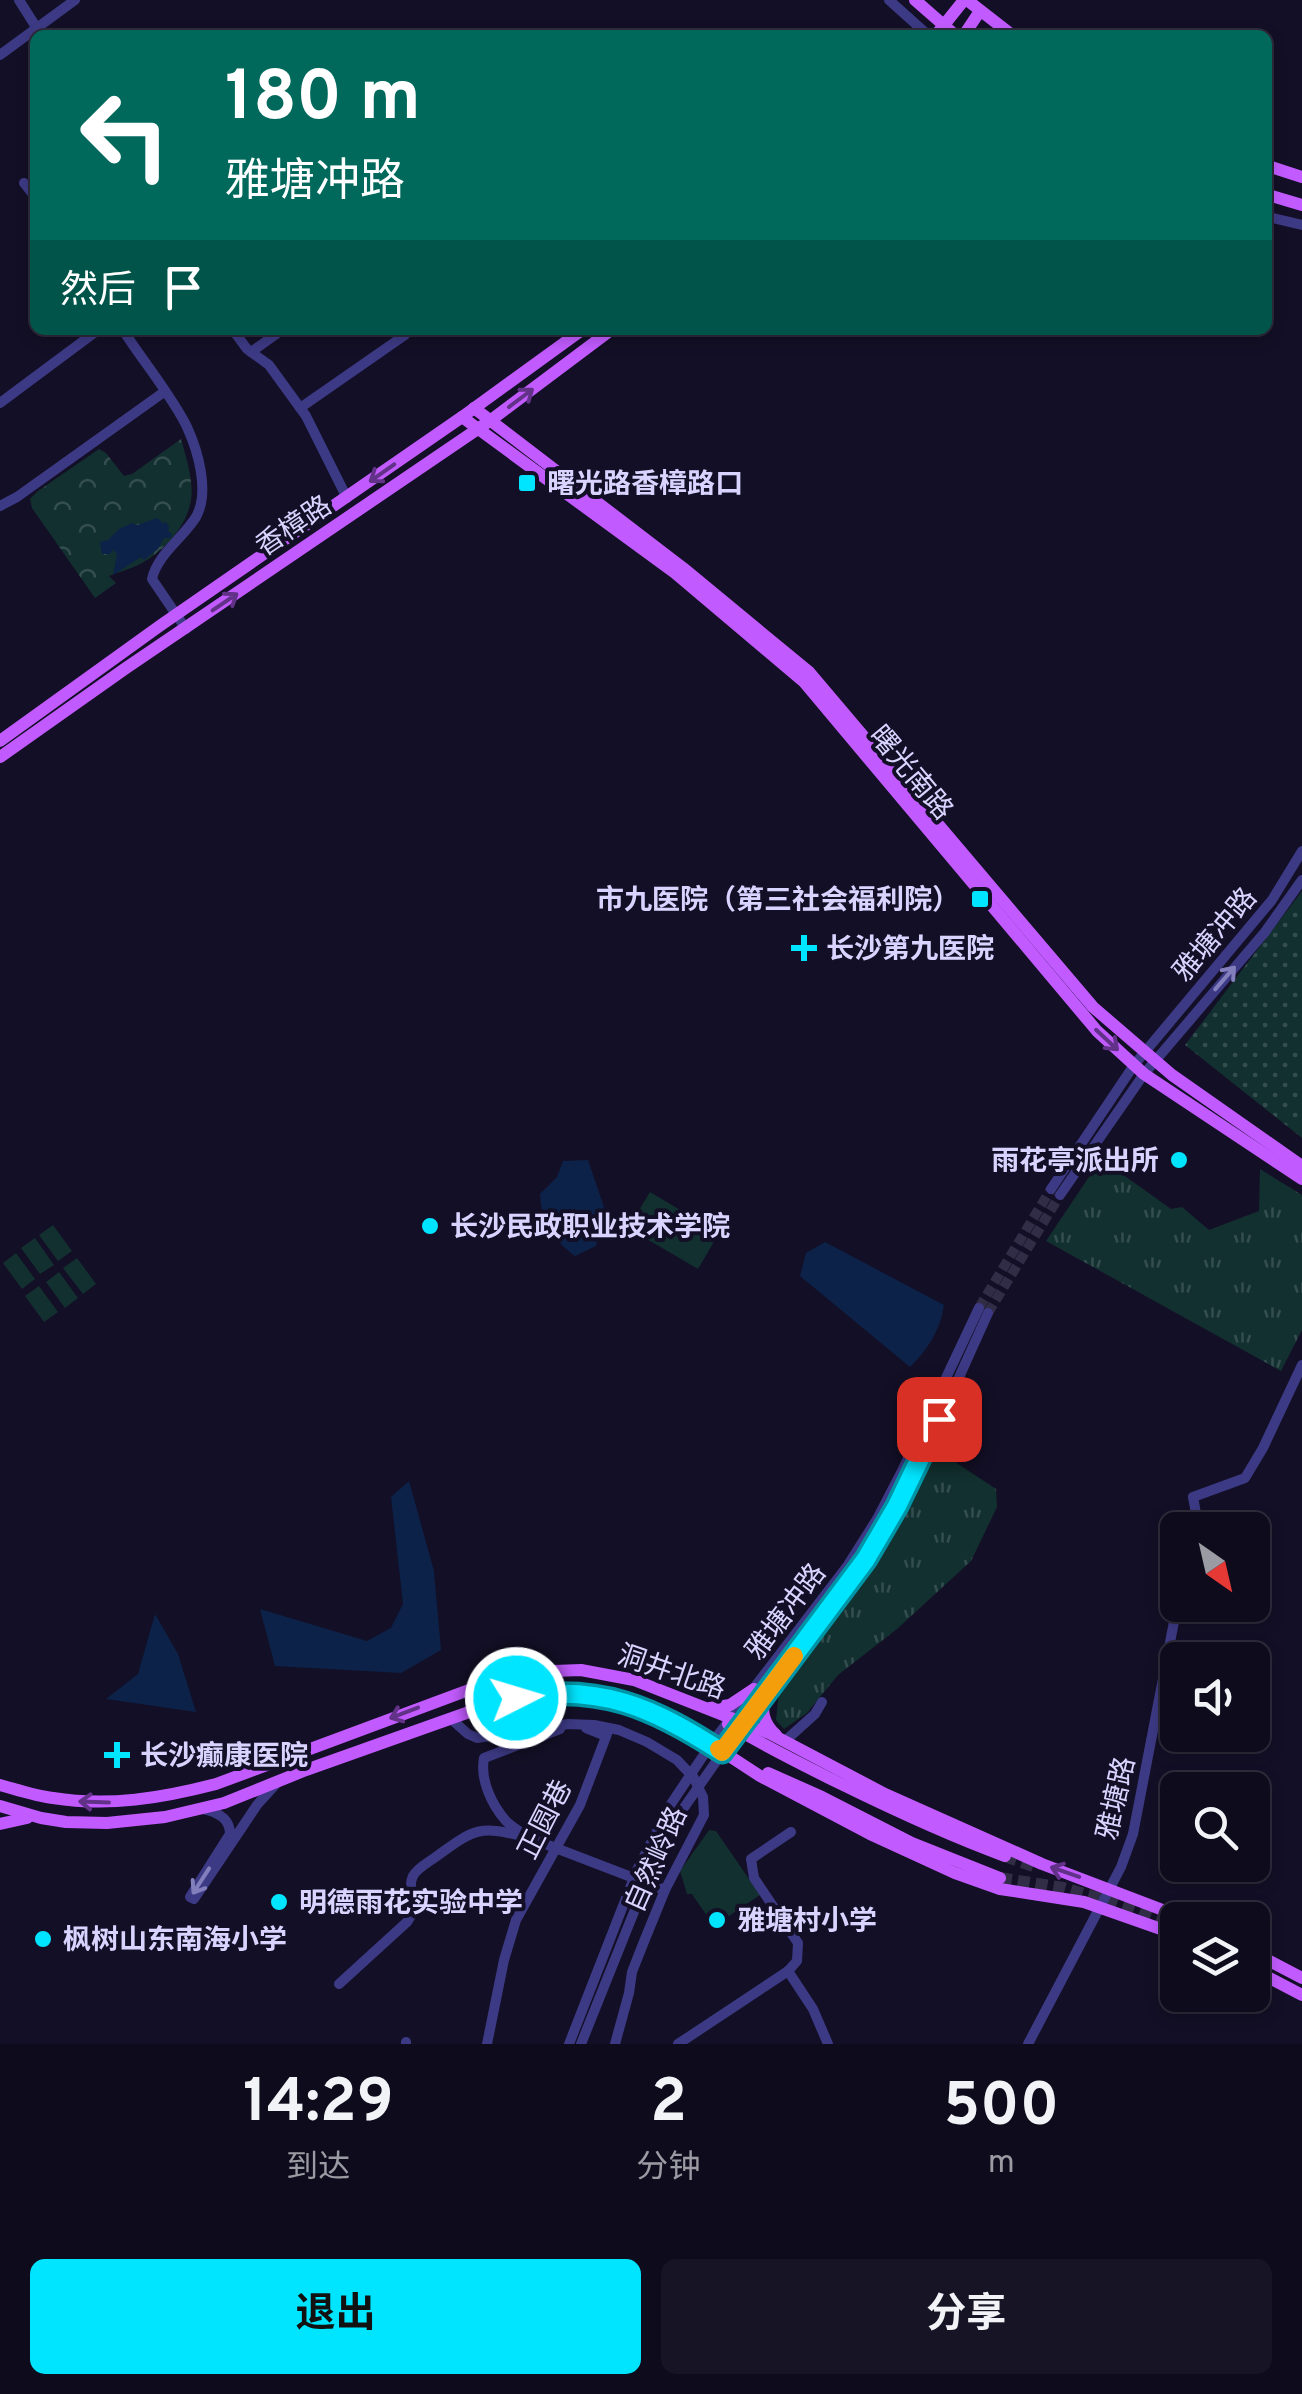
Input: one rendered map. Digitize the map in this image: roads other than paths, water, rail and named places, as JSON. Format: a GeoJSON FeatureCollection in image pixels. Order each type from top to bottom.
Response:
{"type":"FeatureCollection","features":[{"type":"Feature","properties":{"kind":"main road"},"geometry":{"type":"LineString","coordinates":[[915,0],[944,30]]}},
{"type":"Feature","properties":{"kind":"main road"},"geometry":{"type":"LineString","coordinates":[[947,30],[966,0],[1005,30]]}},
{"type":"Feature","properties":{"kind":"main road"},"geometry":{"type":"LineString","coordinates":[[967,30],[980,12]]}},
{"type":"Feature","properties":{"kind":"main road"},"geometry":{"type":"LineString","coordinates":[[1272,167],[1302,177]]}},
{"type":"Feature","properties":{"kind":"main road"},"geometry":{"type":"LineString","coordinates":[[1272,196],[1302,205]]}},
{"type":"Feature","properties":{"kind":"main road","name":"香樟路"},"geometry":{"type":"LineString","coordinates":[[0,741],[575,335]]}},
{"type":"Feature","properties":{"kind":"main road","name":"香樟路"},"geometry":{"type":"LineString","coordinates":[[0,757],[492,420],[604,335]]}},
{"type":"Feature","properties":{"kind":"main road","name":"曙光南路"},"geometry":{"type":"LineString","coordinates":[[474,408],[683,568],[808,672],[1093,1007],[1236,1122],[1302,1166]]}},
{"type":"Feature","properties":{"kind":"main road","name":"曙光南路"},"geometry":{"type":"LineString","coordinates":[[462,418],[675,573],[804,682],[1097,1031],[1139,1069],[1302,1179]]}},
{"type":"Feature","properties":{"kind":"main road","name":"洞井北路"},"geometry":{"type":"LineString","coordinates":[[1,1794],[110,1803],[193,1790],[474,1686],[528,1672],[580,1670],[613,1674],[655,1688],[783,1741],[916,1808],[1042,1864],[1160,1909]]}},
{"type":"Feature","properties":{"kind":"main road"},"geometry":{"type":"LineString","coordinates":[[703,1708],[730,1705],[760,1691],[764,1719],[783,1741]]}},
{"type":"Feature","properties":{"kind":"main road","name":"洞井北路"},"geometry":{"type":"LineString","coordinates":[[1,1794],[41,1818],[107,1824],[138,1821],[224,1803],[486,1706],[537,1694],[579,1695],[633,1704],[655,1712],[760,1776],[870,1834],[956,1873],[1000,1889],[1084,1902],[1160,1928]]}},
{"type":"Feature","properties":{"kind":"main road"},"geometry":{"type":"LineString","coordinates":[[735,1724],[760,1744],[892,1810],[1005,1856]]}},
{"type":"Feature","properties":{"kind":"main road"},"geometry":{"type":"LineString","coordinates":[[742,1764],[786,1780],[912,1843],[1000,1878]]}},
{"type":"Feature","properties":{"kind":"main road"},"geometry":{"type":"LineString","coordinates":[[0,1824],[41,1818]]}},
{"type":"Feature","properties":{"kind":"main road"},"geometry":{"type":"LineString","coordinates":[[1270,1963],[1302,1979]]}},
{"type":"Feature","properties":{"kind":"main road"},"geometry":{"type":"LineString","coordinates":[[1270,1978],[1302,1995]]}},
{"type":"Feature","properties":{"kind":"street"},"geometry":{"type":"LineString","coordinates":[[18,0],[36,27]]}},
{"type":"Feature","properties":{"kind":"street"},"geometry":{"type":"LineString","coordinates":[[32,30],[75,0]]}},
{"type":"Feature","properties":{"kind":"street"},"geometry":{"type":"LineString","coordinates":[[889,0],[922,30]]}},
{"type":"Feature","properties":{"kind":"street"},"geometry":{"type":"LineString","coordinates":[[0,56],[30,32]]}},
{"type":"Feature","properties":{"kind":"street"},"geometry":{"type":"LineString","coordinates":[[24,183],[30,191]]}},
{"type":"Feature","properties":{"kind":"street"},"geometry":{"type":"LineString","coordinates":[[1272,218],[1302,226]]}},
{"type":"Feature","properties":{"kind":"street"},"geometry":{"type":"LineString","coordinates":[[0,402],[91,335]]}},
{"type":"Feature","properties":{"kind":"street"},"geometry":{"type":"LineString","coordinates":[[126,335],[187,427],[202,486],[202,504],[196,516],[153,572],[152,579],[186,629]]}},
{"type":"Feature","properties":{"kind":"street"},"geometry":{"type":"LineString","coordinates":[[238,335],[251,352],[269,365],[300,408],[347,498]]}},
{"type":"Feature","properties":{"kind":"street"},"geometry":{"type":"LineString","coordinates":[[251,352],[275,335]]}},
{"type":"Feature","properties":{"kind":"street"},"geometry":{"type":"LineString","coordinates":[[300,408],[405,335]]}},
{"type":"Feature","properties":{"kind":"street"},"geometry":{"type":"LineString","coordinates":[[0,506],[164,392]]}},
{"type":"Feature","properties":{"kind":"street","name":"雅塘冲路"},"geometry":{"type":"LineString","coordinates":[[1056,1192],[1139,1069],[1272,900],[1302,850]]}},
{"type":"Feature","properties":{"kind":"street","name":"雅塘冲路"},"geometry":{"type":"LineString","coordinates":[[1150,1056],[1265,932],[1302,880]]}},
{"type":"Feature","properties":{"kind":"street","name":"雅塘冲路"},"geometry":{"type":"LineString","coordinates":[[569,2044],[672,1804],[691,1774],[717,1748],[760,1691],[848,1565],[903,1470],[984,1310]]}},
{"type":"Feature","properties":{"kind":"street"},"geometry":{"type":"LineString","coordinates":[[1196,1512],[1193,1497],[1245,1478],[1302,1365]]}},
{"type":"Feature","properties":{"kind":"street","name":"雅塘路"},"geometry":{"type":"LineString","coordinates":[[1028,2044],[1121,1867],[1134,1834],[1174,1622]]}},
{"type":"Feature","properties":{"kind":"street"},"geometry":{"type":"LineString","coordinates":[[783,1741],[815,1714],[822,1702]]}},
{"type":"Feature","properties":{"kind":"street","name":"自然岭路"},"geometry":{"type":"LineString","coordinates":[[450,1718],[478,1738],[568,1724],[647,1742],[677,1760],[698,1787],[704,1815],[666,1890],[632,1972],[615,2044]]}},
{"type":"Feature","properties":{"kind":"street"},"geometry":{"type":"LineString","coordinates":[[527,1837],[506,1821],[490,1794],[481,1773],[484,1758],[566,1727],[608,1732]]}},
{"type":"Feature","properties":{"kind":"street","name":"正圆巷"},"geometry":{"type":"LineString","coordinates":[[488,2044],[516,1920],[580,1804],[608,1732]]}},
{"type":"Feature","properties":{"kind":"street","name":"雅塘冲路"},"geometry":{"type":"LineString","coordinates":[[581,2044],[640,1880],[698,1787],[717,1748]]}},
{"type":"Feature","properties":{"kind":"street"},"geometry":{"type":"LineString","coordinates":[[202,1808],[222,1816],[230,1834],[190,1897],[194,1899],[257,1805],[286,1777]]}},
{"type":"Feature","properties":{"kind":"street"},"geometry":{"type":"LineString","coordinates":[[340,1984],[415,1910],[410,1884],[414,1873],[469,1833],[493,1830],[527,1837],[666,1890]]}},
{"type":"Feature","properties":{"kind":"street"},"geometry":{"type":"LineString","coordinates":[[678,2044],[788,1972],[797,1961],[798,1943],[754,1878],[751,1858],[791,1832]]}},
{"type":"Feature","properties":{"kind":"street"},"geometry":{"type":"LineString","coordinates":[[788,1972],[814,2010],[828,2044]]}},
{"type":"Feature","properties":{"kind":"water"},"geometry":{"type":"Polygon","coordinates":[[[157,518],[166,522],[171,538],[164,538],[144,560],[141,557],[113,575],[117,554],[113,550],[102,554],[100,542],[132,523],[138,525],[157,518]]]}},
{"type":"Feature","properties":{"kind":"water"},"geometry":{"type":"Polygon","coordinates":[[[588,1160],[604,1207],[596,1246],[575,1256],[550,1229],[540,1194],[557,1177],[563,1161],[588,1160]]]}},
{"type":"Feature","properties":{"kind":"water"},"geometry":{"type":"Polygon","coordinates":[[[825,1242],[944,1305],[932,1339],[910,1367],[800,1276],[806,1253],[825,1242]]]}},
{"type":"Feature","properties":{"kind":"water"},"geometry":{"type":"Polygon","coordinates":[[[409,1481],[434,1571],[441,1650],[401,1673],[275,1666],[260,1609],[367,1641],[391,1628],[403,1604],[391,1497],[409,1481]]]}},
{"type":"Feature","properties":{"kind":"water"},"geometry":{"type":"Polygon","coordinates":[[[155,1614],[178,1654],[196,1712],[106,1699],[138,1674],[155,1614]]]}},
{"type":"Feature","properties":{"kind":"tunnel"},"geometry":{"type":"LineString","coordinates":[[979,1308],[1051,1189]]}},
{"type":"Feature","properties":{"kind":"tunnel"},"geometry":{"type":"LineString","coordinates":[[988,1313],[1060,1195]]}},
{"type":"Feature","properties":{"kind":"tunnel"},"geometry":{"type":"LineString","coordinates":[[1005,1856],[1039,1868]]}},
{"type":"Feature","properties":{"kind":"tunnel"},"geometry":{"type":"LineString","coordinates":[[1000,1878],[1063,1888],[1160,1919]]}},
{"type":"Feature","properties":{"kind":"place","name":"曙光路香樟路口"},"geometry":{"type":"Point","coordinates":[527,483]}},
{"type":"Feature","properties":{"kind":"place","name":"市九医院（第三社会福利院）"},"geometry":{"type":"Point","coordinates":[980,899]}},
{"type":"Feature","properties":{"kind":"place","name":"长沙第九医院"},"geometry":{"type":"Point","coordinates":[804,948]}},
{"type":"Feature","properties":{"kind":"place","name":"雨花亭派出所"},"geometry":{"type":"Point","coordinates":[1179,1160]}},
{"type":"Feature","properties":{"kind":"place","name":"长沙民政职业技术学院"},"geometry":{"type":"Point","coordinates":[430,1226]}},
{"type":"Feature","properties":{"kind":"place","name":"长沙癫康医院"},"geometry":{"type":"Point","coordinates":[117,1755]}},
{"type":"Feature","properties":{"kind":"place","name":"明德雨花实验中学"},"geometry":{"type":"Point","coordinates":[279,1902]}},
{"type":"Feature","properties":{"kind":"place","name":"雅塘村小学"},"geometry":{"type":"Point","coordinates":[717,1920]}},
{"type":"Feature","properties":{"kind":"place","name":"枫树山东南海小学"},"geometry":{"type":"Point","coordinates":[43,1939]}}]}
